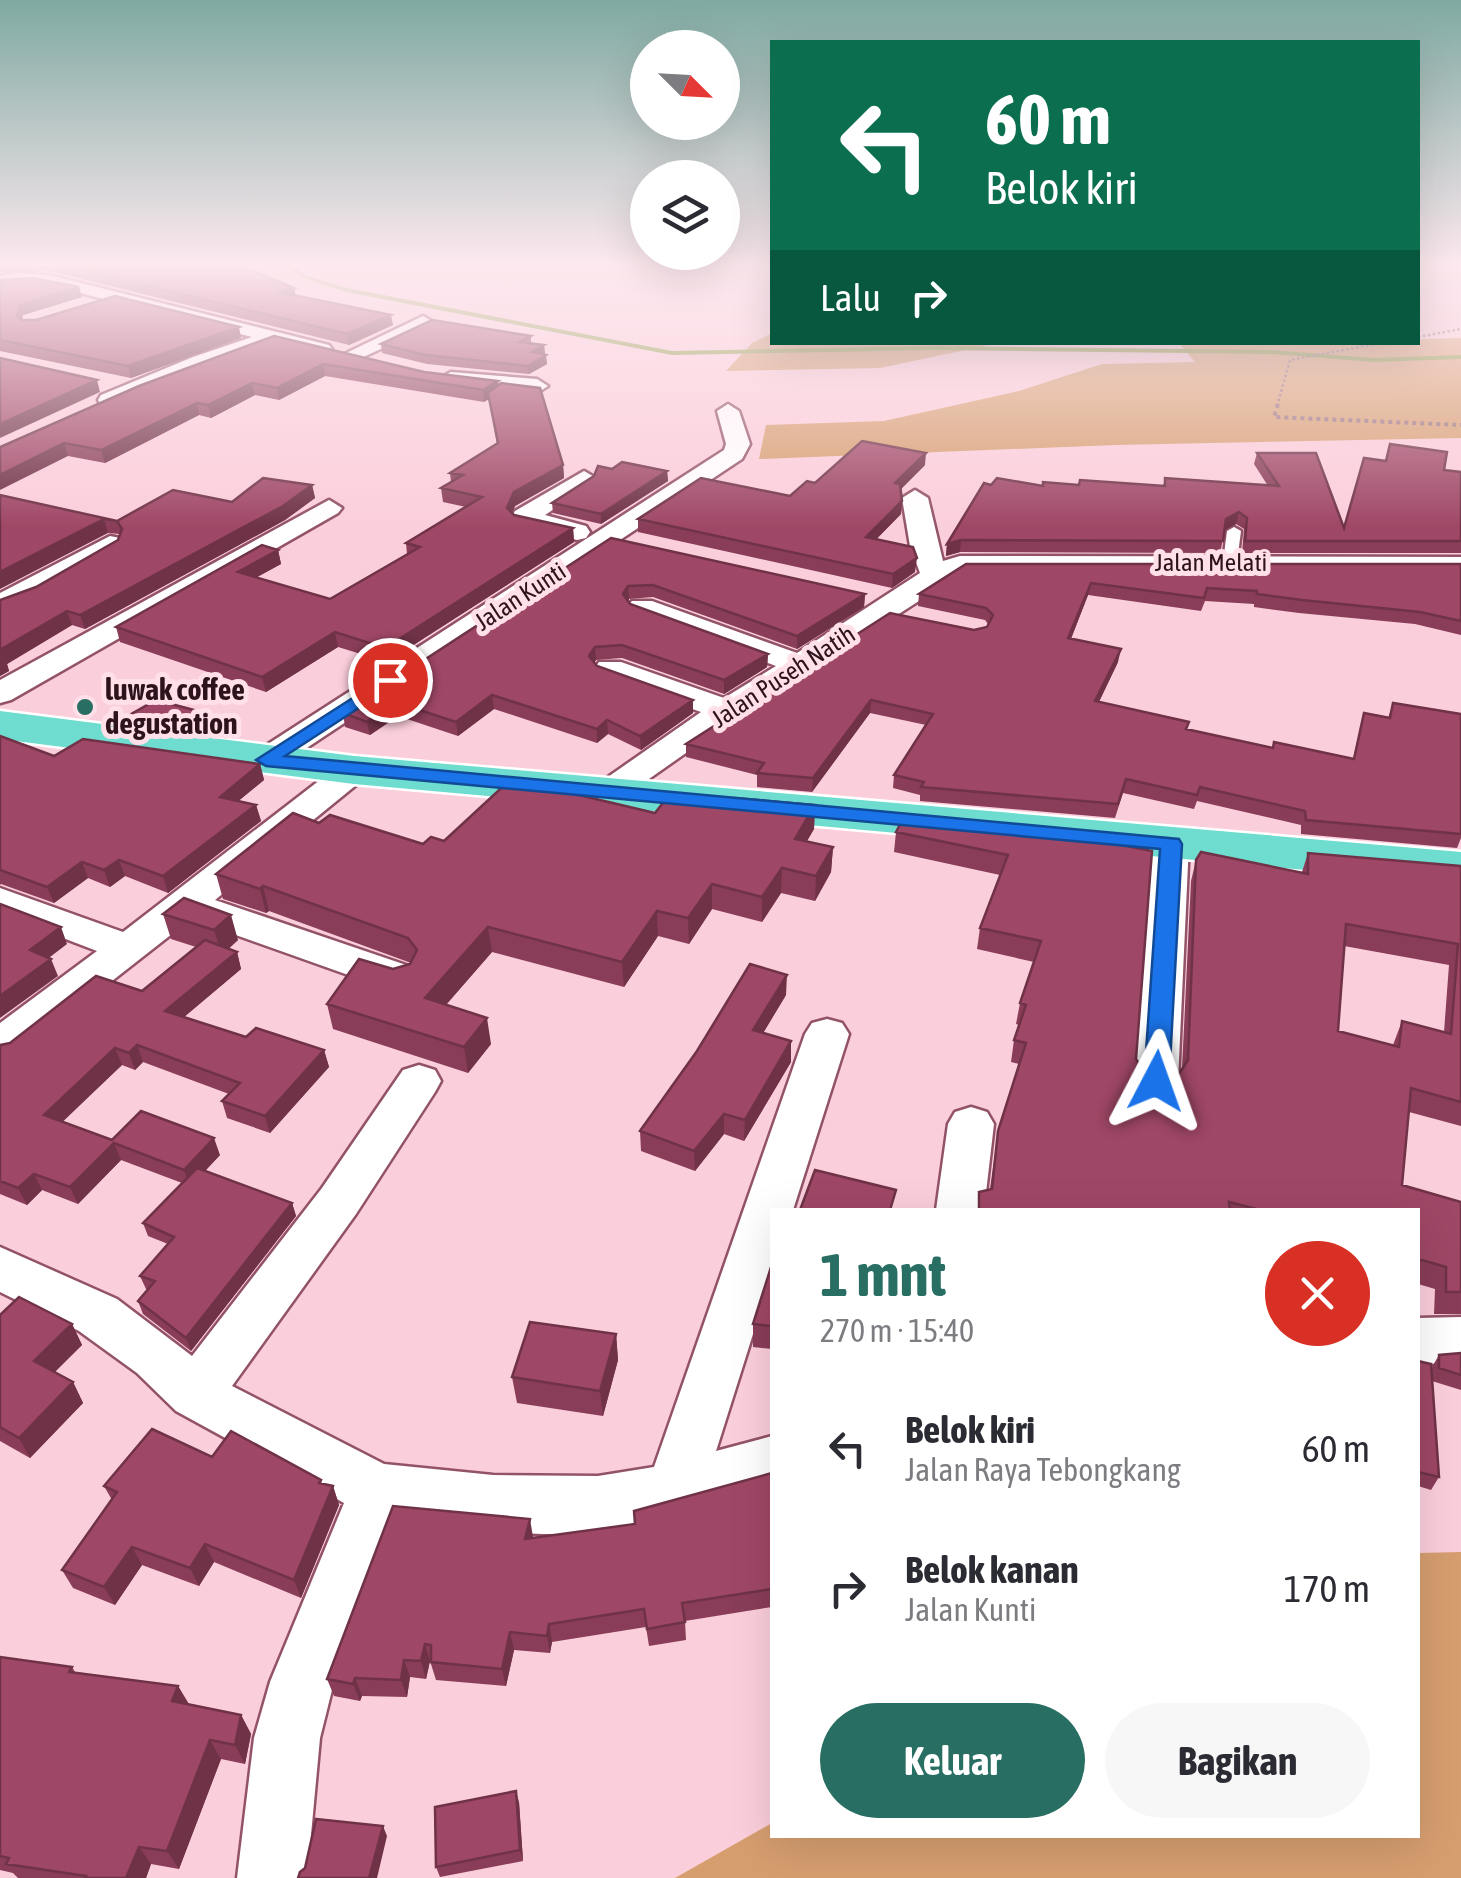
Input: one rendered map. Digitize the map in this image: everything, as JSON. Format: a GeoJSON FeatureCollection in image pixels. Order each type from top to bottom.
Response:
{"type":"FeatureCollection","features":[{"type":"Feature","properties":{"kind":"main road"},"geometry":{"type":"LineString","coordinates":[[0,725],[354,770],[1461,868]]}},
{"type":"Feature","properties":{"kind":"street"},"geometry":{"type":"LineString","coordinates":[[83,412],[232,353]]}},
{"type":"Feature","properties":{"kind":"street"},"geometry":{"type":"LineString","coordinates":[[337,353],[388,365]]}},
{"type":"Feature","properties":{"kind":"street"},"geometry":{"type":"LineString","coordinates":[[350,356],[357,353]]}},
{"type":"Feature","properties":{"kind":"street"},"geometry":{"type":"LineString","coordinates":[[426,374],[537,386]]}},
{"type":"Feature","properties":{"kind":"street"},"geometry":{"type":"LineString","coordinates":[[100,382],[133,389]]}},
{"type":"Feature","properties":{"kind":"street","name":"Jalan Kunti"},"geometry":{"type":"LineString","coordinates":[[266,760],[734,454],[734,428]]}},
{"type":"Feature","properties":{"kind":"street"},"geometry":{"type":"LineString","coordinates":[[584,478],[526,514],[525,519],[644,547]]}},
{"type":"Feature","properties":{"kind":"street"},"geometry":{"type":"LineString","coordinates":[[916,498],[924,546],[947,568]]}},
{"type":"Feature","properties":{"kind":"street"},"geometry":{"type":"LineString","coordinates":[[0,694],[330,508]]}},
{"type":"Feature","properties":{"kind":"street"},"geometry":{"type":"LineString","coordinates":[[0,603],[29,592],[110,544]]}},
{"type":"Feature","properties":{"kind":"street","name":"Jalan Melati"},"geometry":{"type":"LineString","coordinates":[[947,568],[1230,562],[1461,565]]}},
{"type":"Feature","properties":{"kind":"street","name":"Jalan Puseh Natih"},"geometry":{"type":"LineString","coordinates":[[607,793],[798,663],[947,568]]}},
{"type":"Feature","properties":{"kind":"street"},"geometry":{"type":"LineString","coordinates":[[642,608],[798,663]]}},
{"type":"Feature","properties":{"kind":"street"},"geometry":{"type":"LineString","coordinates":[[610,669],[730,710]]}},
{"type":"Feature","properties":{"kind":"street"},"geometry":{"type":"LineString","coordinates":[[0,1046],[125,946],[286,828],[354,770]]}},
{"type":"Feature","properties":{"kind":"street"},"geometry":{"type":"LineString","coordinates":[[1156,1081],[1171,844]]}},
{"type":"Feature","properties":{"kind":"street"},"geometry":{"type":"LineString","coordinates":[[0,900],[125,946]]}},
{"type":"Feature","properties":{"kind":"street"},"geometry":{"type":"LineString","coordinates":[[184,903],[397,976]]}},
{"type":"Feature","properties":{"kind":"street"},"geometry":{"type":"LineString","coordinates":[[676,1490],[827,1034]]}},
{"type":"Feature","properties":{"kind":"street"},"geometry":{"type":"LineString","coordinates":[[195,1394],[339,1200],[419,1082]]}},
{"type":"Feature","properties":{"kind":"street"},"geometry":{"type":"LineString","coordinates":[[960,1208],[971,1124]]}},
{"type":"Feature","properties":{"kind":"street"},"geometry":{"type":"LineString","coordinates":[[0,1268],[98,1314],[156,1357],[195,1394],[378,1491],[493,1503],[598,1504],[676,1490],[770,1463]]}},
{"type":"Feature","properties":{"kind":"street"},"geometry":{"type":"LineString","coordinates":[[1420,1340],[1461,1340]]}},
{"type":"Feature","properties":{"kind":"street"},"geometry":{"type":"LineString","coordinates":[[272,1878],[286,1738],[302,1682],[378,1491]]}},
{"type":"Feature","properties":{"kind":"lane"},"geometry":{"type":"LineString","coordinates":[[1230,562],[1234,531]]}},
{"type":"Feature","properties":{"kind":"path"},"geometry":{"type":"LineString","coordinates":[[1330,353],[1290,360],[1274,417],[1461,426]]}},
{"type":"Feature","properties":{"kind":"shaded area"},"geometry":{"type":"Polygon","coordinates":[[[743,353],[953,353],[880,368],[726,371],[743,353]]]}},
{"type":"Feature","properties":{"kind":"shaded area"},"geometry":{"type":"Polygon","coordinates":[[[1187,353],[1461,353],[1461,438],[1115,445],[759,459],[766,425],[884,421],[1019,391],[1102,364],[1195,362],[1187,353]]]}},
{"type":"Feature","properties":{"kind":"shaded area"},"geometry":{"type":"Polygon","coordinates":[[[1461,1552],[1461,1878],[675,1878],[770,1824],[770,1838],[1420,1838],[1420,1553],[1461,1552]]]}},
{"type":"Feature","properties":{"kind":"building"},"geometry":{"type":"Polygon","coordinates":[[[62,353],[166,353],[128,366],[62,353]]]}},
{"type":"Feature","properties":{"kind":"building"},"geometry":{"type":"Polygon","coordinates":[[[229,353],[343,353],[424,372],[498,381],[483,390],[323,364],[277,388],[252,383],[208,405],[197,403],[101,450],[64,443],[0,475],[0,447],[139,386],[229,353]]]}},
{"type":"Feature","properties":{"kind":"building"},"geometry":{"type":"Polygon","coordinates":[[[416,353],[546,355],[528,366],[416,353]]]}},
{"type":"Feature","properties":{"kind":"building"},"geometry":{"type":"Polygon","coordinates":[[[0,358],[97,380],[0,424],[0,358]]]}},
{"type":"Feature","properties":{"kind":"building"},"geometry":{"type":"Polygon","coordinates":[[[501,383],[540,388],[563,465],[514,492],[507,508],[514,515],[573,528],[385,648],[335,632],[262,677],[116,627],[262,545],[278,550],[238,572],[330,599],[420,547],[406,543],[482,497],[441,488],[463,475],[450,473],[498,443],[488,393],[501,383]]]}},
{"type":"Feature","properties":{"kind":"building"},"geometry":{"type":"Polygon","coordinates":[[[862,441],[926,453],[895,483],[900,484],[902,501],[866,537],[913,547],[917,558],[893,574],[638,519],[701,478],[790,496],[807,481],[815,483],[862,441]]]}},
{"type":"Feature","properties":{"kind":"building"},"geometry":{"type":"Polygon","coordinates":[[[1390,444],[1447,452],[1444,470],[1461,472],[1461,541],[1245,541],[1247,518],[1239,512],[1226,519],[1223,541],[961,540],[947,544],[984,483],[991,485],[997,478],[1043,486],[1043,482],[1079,485],[1080,480],[1165,486],[1165,478],[1279,486],[1257,453],[1316,453],[1344,528],[1364,458],[1386,461],[1390,444]]]}},
{"type":"Feature","properties":{"kind":"building"},"geometry":{"type":"Polygon","coordinates":[[[622,462],[667,471],[601,514],[552,503],[594,476],[598,466],[612,469],[622,462]]]}},
{"type":"Feature","properties":{"kind":"building"},"geometry":{"type":"Polygon","coordinates":[[[263,478],[312,485],[283,506],[80,615],[67,611],[0,650],[0,600],[36,587],[118,540],[122,529],[117,521],[173,490],[232,502],[263,478]]]}},
{"type":"Feature","properties":{"kind":"building"},"geometry":{"type":"Polygon","coordinates":[[[0,495],[117,521],[104,519],[0,572],[0,495]]]}},
{"type":"Feature","properties":{"kind":"building"},"geometry":{"type":"Polygon","coordinates":[[[611,538],[865,594],[797,636],[653,585],[628,586],[623,594],[630,604],[768,654],[724,680],[622,645],[595,647],[589,656],[597,666],[693,700],[640,736],[607,720],[597,729],[492,695],[456,722],[395,702],[367,722],[343,713],[611,538]]]}},
{"type":"Feature","properties":{"kind":"building"},"geometry":{"type":"Polygon","coordinates":[[[966,564],[1461,564],[1461,621],[1257,591],[1207,588],[1204,598],[1091,583],[1068,638],[1121,649],[1095,701],[1189,722],[1186,729],[1273,748],[1274,742],[1354,759],[1364,713],[1390,718],[1393,703],[1461,714],[1461,834],[1306,820],[1305,811],[1200,787],[1197,795],[1126,779],[1118,804],[921,787],[924,782],[894,775],[933,714],[871,700],[813,778],[757,773],[764,763],[686,744],[890,613],[974,630],[987,627],[993,615],[986,608],[919,594],[966,564]]]}},
{"type":"Feature","properties":{"kind":"building"},"geometry":{"type":"Polygon","coordinates":[[[156,700],[209,714],[197,721],[133,713],[156,700]]]}},
{"type":"Feature","properties":{"kind":"building"},"geometry":{"type":"Polygon","coordinates":[[[0,736],[54,756],[83,739],[260,764],[220,797],[256,805],[163,876],[119,860],[104,870],[82,862],[47,887],[0,870],[0,736]]]}},
{"type":"Feature","properties":{"kind":"building"},"geometry":{"type":"Polygon","coordinates":[[[511,779],[655,813],[670,794],[728,807],[734,798],[815,805],[795,839],[833,847],[816,876],[782,868],[762,897],[712,884],[688,918],[657,911],[622,962],[488,927],[425,998],[487,1018],[464,1047],[327,1004],[359,959],[393,969],[410,964],[417,950],[408,938],[263,886],[260,889],[216,874],[293,813],[319,823],[330,815],[423,844],[431,837],[444,841],[511,779]]]}},
{"type":"Feature","properties":{"kind":"building"},"geometry":{"type":"Polygon","coordinates":[[[904,817],[1108,835],[1106,842],[1152,851],[1136,1059],[1145,1074],[1163,1079],[1179,1074],[1188,1060],[1196,860],[1201,852],[1308,874],[1308,853],[1461,866],[1461,1102],[1411,1088],[1402,1185],[1461,1202],[1461,1292],[1446,1292],[1446,1267],[1420,1260],[1420,1208],[1252,1208],[1229,1202],[1230,1208],[979,1208],[979,1192],[992,1189],[998,1131],[1026,1043],[1014,1040],[1026,1005],[1020,1003],[1041,941],[980,928],[1008,855],[896,832],[904,817]],[[1346,924],[1338,1031],[1399,1047],[1402,1021],[1451,1034],[1458,944],[1346,924]]]}},
{"type":"Feature","properties":{"kind":"building"},"geometry":{"type":"Polygon","coordinates":[[[184,898],[231,915],[214,930],[163,914],[184,898]]]}},
{"type":"Feature","properties":{"kind":"building"},"geometry":{"type":"Polygon","coordinates":[[[0,904],[61,927],[30,950],[51,959],[0,996],[0,904]]]}},
{"type":"Feature","properties":{"kind":"building"},"geometry":{"type":"Polygon","coordinates":[[[205,940],[237,952],[165,1011],[246,1037],[256,1028],[324,1050],[265,1116],[222,1101],[240,1083],[137,1045],[129,1053],[115,1048],[44,1115],[112,1140],[141,1111],[214,1138],[184,1170],[114,1143],[70,1187],[34,1174],[18,1188],[0,1181],[0,1045],[10,1043],[96,976],[142,991],[205,940]]]}},
{"type":"Feature","properties":{"kind":"building"},"geometry":{"type":"Polygon","coordinates":[[[750,964],[787,975],[753,1030],[791,1041],[745,1120],[724,1114],[694,1151],[640,1131],[697,1051],[750,964]]]}},
{"type":"Feature","properties":{"kind":"building"},"geometry":{"type":"Polygon","coordinates":[[[197,1168],[292,1203],[186,1338],[138,1301],[155,1281],[140,1276],[174,1237],[143,1223],[197,1168]]]}},
{"type":"Feature","properties":{"kind":"building"},"geometry":{"type":"Polygon","coordinates":[[[815,1170],[896,1190],[891,1208],[801,1208],[815,1170]]]}},
{"type":"Feature","properties":{"kind":"building"},"geometry":{"type":"Polygon","coordinates":[[[770,1270],[770,1326],[753,1324],[770,1270]]]}},
{"type":"Feature","properties":{"kind":"building"},"geometry":{"type":"Polygon","coordinates":[[[19,1297],[72,1324],[34,1361],[73,1382],[19,1438],[0,1427],[0,1315],[19,1297]]]}},
{"type":"Feature","properties":{"kind":"building"},"geometry":{"type":"Polygon","coordinates":[[[530,1322],[616,1334],[600,1391],[512,1377],[530,1322]]]}},
{"type":"Feature","properties":{"kind":"building"},"geometry":{"type":"Polygon","coordinates":[[[1461,1353],[1461,1375],[1439,1368],[1439,1355],[1461,1353]]]}},
{"type":"Feature","properties":{"kind":"building"},"geometry":{"type":"Polygon","coordinates":[[[1420,1361],[1431,1364],[1439,1477],[1420,1472],[1420,1361]]]}},
{"type":"Feature","properties":{"kind":"building"},"geometry":{"type":"Polygon","coordinates":[[[152,1429],[212,1457],[231,1431],[321,1480],[319,1483],[333,1486],[294,1580],[205,1544],[190,1568],[132,1547],[104,1587],[62,1570],[117,1492],[104,1486],[152,1429]]]}},
{"type":"Feature","properties":{"kind":"building"},"geometry":{"type":"Polygon","coordinates":[[[770,1474],[770,1589],[682,1603],[685,1622],[647,1629],[644,1609],[549,1624],[547,1636],[510,1632],[502,1669],[431,1662],[431,1645],[425,1644],[421,1661],[404,1660],[401,1680],[355,1678],[353,1684],[327,1679],[393,1506],[530,1519],[525,1539],[635,1524],[634,1511],[770,1474]]]}},
{"type":"Feature","properties":{"kind":"building"},"geometry":{"type":"Polygon","coordinates":[[[0,1657],[72,1667],[69,1672],[178,1686],[172,1701],[241,1715],[235,1745],[210,1740],[167,1851],[139,1847],[126,1878],[85,1878],[6,1864],[9,1858],[0,1856],[0,1657]]]}},
{"type":"Feature","properties":{"kind":"building"},"geometry":{"type":"Polygon","coordinates":[[[516,1791],[520,1850],[436,1867],[435,1807],[516,1791]]]}},
{"type":"Feature","properties":{"kind":"building"},"geometry":{"type":"Polygon","coordinates":[[[316,1819],[383,1826],[369,1878],[298,1878],[305,1868],[316,1819]]]}},
{"type":"Feature","properties":{"kind":"waterway"},"geometry":{"type":"LineString","coordinates":[[670,353],[691,353]]}},
{"type":"Feature","properties":{"kind":"waterway"},"geometry":{"type":"LineString","coordinates":[[1280,353],[1374,360],[1461,357]]}},
{"type":"Feature","properties":{"kind":"place","name":"luwak coffee degustation"},"geometry":{"type":"Point","coordinates":[85,707]}},
{"type":"Feature","properties":{"kind":"route"},"geometry":{"type":"LineString","coordinates":[[390,680],[266,760],[1171,844],[1156,1081]]}}]}
